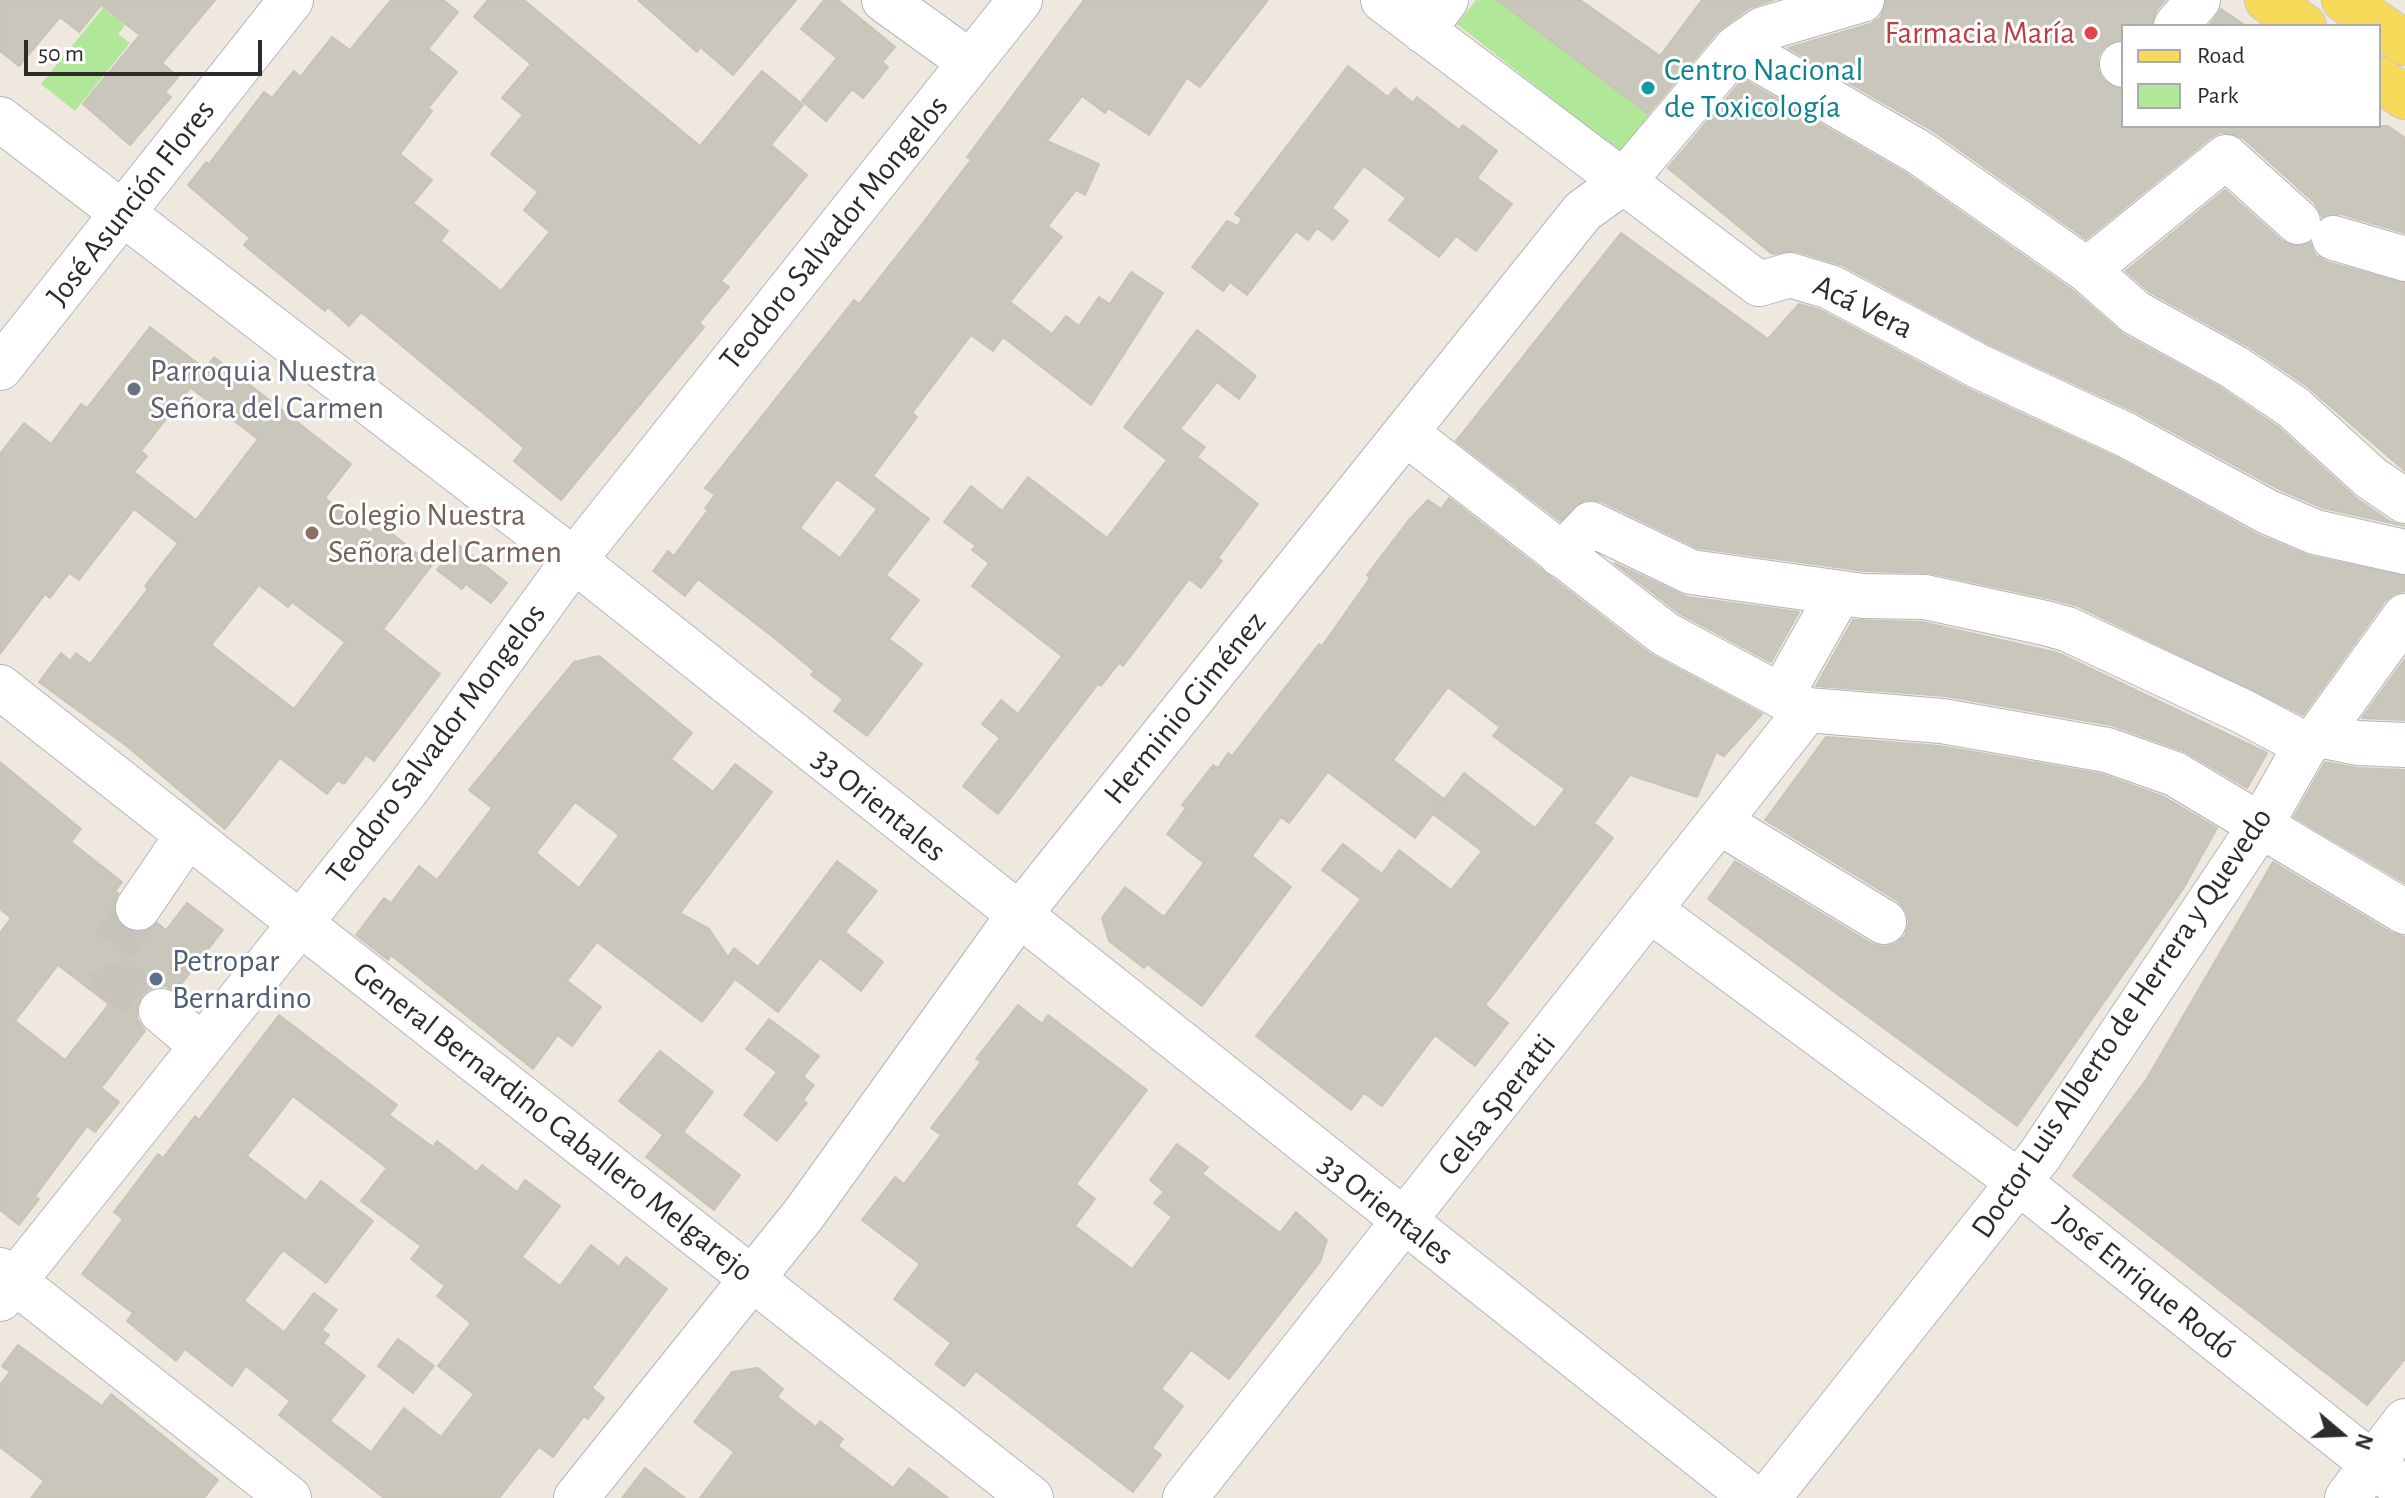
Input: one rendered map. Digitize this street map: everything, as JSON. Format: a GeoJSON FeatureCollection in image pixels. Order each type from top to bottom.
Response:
{"type":"FeatureCollection","features":[{"type":"Feature","properties":{"kind":"main road"},"geometry":{"type":"LineString","coordinates":[[2267,0],[2301,24]]}},
{"type":"Feature","properties":{"kind":"main road"},"geometry":{"type":"LineString","coordinates":[[2344,0],[2402,35]]}},
{"type":"Feature","properties":{"kind":"main road"},"geometry":{"type":"LineString","coordinates":[[2381,80],[2405,97]]}},
{"type":"Feature","properties":{"kind":"street","name":"José Asunción Flores"},"geometry":{"type":"LineString","coordinates":[[0,368],[291,0]]}},
{"type":"Feature","properties":{"kind":"street"},"geometry":{"type":"LineString","coordinates":[[884,0],[970,62]]}},
{"type":"Feature","properties":{"kind":"street","name":"Teodoro Salvador Mongelos"},"geometry":{"type":"LineString","coordinates":[[5,1283],[202,1046],[406,791],[574,560],[1020,0]]}},
{"type":"Feature","properties":{"kind":"street","name":"Acá Vera"},"geometry":{"type":"LineString","coordinates":[[1383,0],[1434,15],[1622,183],[1759,284],[1790,275],[1830,287],[1980,367],[2126,435],[2268,512],[2315,532],[2405,552]]}},
{"type":"Feature","properties":{"kind":"street","name":"Herminio Giménez"},"geometry":{"type":"LineString","coordinates":[[576,1498],[804,1214],[1018,916],[1583,211],[1622,183],[1737,47],[1763,29],[1862,0]]}},
{"type":"Feature","properties":{"kind":"street"},"geometry":{"type":"LineString","coordinates":[[2178,24],[2198,0]]}},
{"type":"Feature","properties":{"kind":"street"},"geometry":{"type":"LineString","coordinates":[[1737,47],[1920,153],[2087,270],[2136,313],[2234,367],[2293,407],[2371,478],[2405,501]]}},
{"type":"Feature","properties":{"kind":"street","name":"33 Orientales"},"geometry":{"type":"LineString","coordinates":[[0,119],[121,215],[574,560],[1753,1498]]}},
{"type":"Feature","properties":{"kind":"street"},"geometry":{"type":"LineString","coordinates":[[2087,270],[2226,157],[2316,230],[2405,259]]}},
{"type":"Feature","properties":{"kind":"street"},"geometry":{"type":"LineString","coordinates":[[1407,434],[1665,634],[1794,703],[1942,721],[2107,750],[2175,774],[2262,823],[2405,912]]}},
{"type":"Feature","properties":{"kind":"street"},"geometry":{"type":"LineString","coordinates":[[1561,555],[1591,524],[1691,572],[1839,593],[1925,597],[2067,629],[2242,711],[2312,740],[2405,745]]}},
{"type":"Feature","properties":{"kind":"street","name":"Celsa Speratti"},"geometry":{"type":"LineString","coordinates":[[1185,1498],[1719,822],[1794,703],[1839,593]]}},
{"type":"Feature","properties":{"kind":"street","name":"Doctor Luis Alberto de Herrera y Quevedo"},"geometry":{"type":"LineString","coordinates":[[1768,1498],[2020,1183],[2262,823],[2312,740],[2405,616]]}},
{"type":"Feature","properties":{"kind":"street","name":"General Bernardino Caballero Melgarejo"},"geometry":{"type":"LineString","coordinates":[[0,687],[1031,1498]]}},
{"type":"Feature","properties":{"kind":"street"},"geometry":{"type":"LineString","coordinates":[[1719,822],[1884,922]]}},
{"type":"Feature","properties":{"kind":"street"},"geometry":{"type":"LineString","coordinates":[[138,908],[187,836]]}},
{"type":"Feature","properties":{"kind":"street","name":"José Enrique Rodó"},"geometry":{"type":"LineString","coordinates":[[1650,910],[2020,1183],[2374,1484]]}},
{"type":"Feature","properties":{"kind":"street"},"geometry":{"type":"LineString","coordinates":[[161,1011],[202,1046]]}},
{"type":"Feature","properties":{"kind":"street"},"geometry":{"type":"LineString","coordinates":[[5,1283],[289,1498]]}},
{"type":"Feature","properties":{"kind":"street"},"geometry":{"type":"LineString","coordinates":[[2374,1484],[2405,1421]]}},
{"type":"Feature","properties":{"kind":"green space"},"geometry":{"type":"Polygon","coordinates":[[[1476,0],[1497,0],[1655,120],[1629,152],[1618,151],[1457,24],[1476,0]]]}},
{"type":"Feature","properties":{"kind":"green space"},"geometry":{"type":"Polygon","coordinates":[[[103,8],[125,25],[118,34],[130,43],[75,111],[41,84],[103,8]]]}},
{"type":"Feature","properties":{"kind":"building"},"geometry":{"type":"Polygon","coordinates":[[[0,0],[215,0],[162,63],[178,77],[165,92],[171,97],[130,145],[83,104],[140,35],[101,5],[79,32],[60,17],[19,66],[0,51],[0,0]]]}},
{"type":"Feature","properties":{"kind":"building"},"geometry":{"type":"Polygon","coordinates":[[[391,0],[443,0],[458,12],[428,49],[457,72],[428,108],[432,111],[400,154],[432,180],[413,203],[448,231],[441,241],[501,291],[550,232],[524,210],[538,192],[491,154],[523,115],[502,98],[531,64],[474,17],[488,0],[524,0],[700,146],[762,71],[803,105],[771,145],[807,175],[721,281],[729,287],[699,323],[704,327],[561,500],[514,461],[524,448],[495,423],[361,312],[349,326],[328,307],[325,311],[244,245],[250,238],[188,185],[206,162],[209,164],[264,92],[272,98],[294,71],[300,77],[332,37],[350,50],[391,0]]]}},
{"type":"Feature","properties":{"kind":"building"},"geometry":{"type":"Polygon","coordinates":[[[638,0],[796,0],[733,75],[700,47],[697,52],[638,0]]]}},
{"type":"Feature","properties":{"kind":"building"},"geometry":{"type":"Polygon","coordinates":[[[824,0],[838,0],[895,47],[882,62],[888,67],[863,98],[852,89],[826,121],[802,101],[837,58],[801,29],[824,0]]]}},
{"type":"Feature","properties":{"kind":"building"},"geometry":{"type":"Polygon","coordinates":[[[1084,0],[1268,0],[1200,87],[1187,78],[1149,135],[1108,108],[1105,113],[1082,96],[1047,141],[1099,164],[1085,195],[1076,190],[1048,226],[1062,237],[1010,302],[1052,334],[1066,316],[1079,326],[1099,297],[1110,304],[1131,272],[1163,293],[1091,405],[1003,337],[993,351],[971,335],[912,413],[917,417],[873,476],[929,519],[886,575],[919,600],[889,639],[922,664],[867,736],[834,711],[843,699],[811,675],[814,671],[698,579],[685,596],[653,571],[668,551],[674,556],[708,510],[705,508],[715,495],[705,488],[854,300],[859,304],[971,160],[967,157],[1084,0]],[[837,479],[800,528],[840,558],[877,509],[837,479]]]}},
{"type":"Feature","properties":{"kind":"building","name":"Centro Nacional de Toxicología"},"geometry":{"type":"Polygon","coordinates":[[[1497,0],[1580,0],[1660,56],[1702,0],[1773,0],[1749,8],[1718,31],[1648,114],[1497,0]]]}},
{"type":"Feature","properties":{"kind":"building"},"geometry":{"type":"Polygon","coordinates":[[[1886,0],[2165,0],[2156,11],[2153,24],[2121,24],[2121,41],[2105,46],[2098,57],[2098,70],[2104,81],[2121,88],[2121,128],[2388,126],[2405,138],[2405,233],[2341,214],[2322,217],[2315,203],[2243,138],[2221,132],[2086,239],[1933,131],[1788,48],[1870,24],[1881,17],[1886,0]]]}},
{"type":"Feature","properties":{"kind":"building"},"geometry":{"type":"Polygon","coordinates":[[[2221,9],[2243,24],[2210,24],[2221,9]]]}},
{"type":"Feature","properties":{"kind":"building"},"geometry":{"type":"Polygon","coordinates":[[[1348,66],[1388,97],[1395,88],[1413,103],[1417,97],[1459,130],[1463,125],[1497,151],[1477,178],[1512,204],[1476,251],[1456,236],[1439,257],[1389,220],[1406,198],[1364,166],[1332,208],[1348,221],[1333,240],[1317,228],[1308,240],[1296,231],[1247,295],[1230,282],[1223,291],[1192,267],[1227,221],[1238,226],[1242,219],[1235,214],[1348,66]]]}},
{"type":"Feature","properties":{"kind":"building"},"geometry":{"type":"Polygon","coordinates":[[[1743,79],[1907,174],[2072,290],[2124,335],[2221,388],[2278,427],[2357,499],[2391,522],[2405,526],[2323,508],[2279,489],[2138,413],[1991,345],[1842,265],[1796,251],[1772,254],[1668,168],[1743,79]]]}},
{"type":"Feature","properties":{"kind":"building"},"geometry":{"type":"Polygon","coordinates":[[[2225,190],[2282,241],[2294,246],[2310,243],[2315,255],[2327,262],[2405,283],[2405,471],[2307,386],[2246,345],[2150,292],[2126,271],[2225,190]]]}},
{"type":"Feature","properties":{"kind":"building"},"geometry":{"type":"Polygon","coordinates":[[[1621,233],[1768,339],[1799,304],[1820,310],[1968,389],[2115,457],[2258,535],[2309,556],[2405,576],[2405,591],[2385,601],[2303,715],[2078,606],[2052,599],[1930,573],[1865,571],[1698,548],[1601,501],[1586,500],[1560,521],[1456,441],[1621,233]]]}},
{"type":"Feature","properties":{"kind":"building"},"geometry":{"type":"Polygon","coordinates":[[[150,327],[205,369],[141,451],[147,456],[134,472],[196,520],[258,439],[191,388],[214,357],[351,464],[325,498],[370,533],[378,523],[432,565],[383,629],[440,674],[374,761],[366,755],[344,784],[338,780],[327,794],[280,758],[225,829],[128,747],[39,682],[61,653],[70,661],[76,653],[90,664],[148,589],[145,586],[178,543],[134,509],[79,580],[69,573],[50,598],[45,594],[0,654],[0,454],[24,423],[51,444],[81,404],[87,408],[150,327]],[[259,585],[211,645],[294,709],[345,642],[292,602],[288,607],[259,585]]]}},
{"type":"Feature","properties":{"kind":"building"},"geometry":{"type":"Polygon","coordinates":[[[1197,330],[1256,376],[1239,399],[1217,382],[1180,429],[1205,447],[1197,457],[1258,504],[1218,558],[1222,561],[1201,588],[1189,579],[1123,666],[1119,663],[1101,686],[1098,684],[998,814],[963,786],[1000,738],[982,724],[1001,700],[1018,714],[1062,656],[972,586],[989,563],[972,550],[976,546],[944,522],[971,486],[1002,511],[1028,477],[1107,538],[1167,460],[1124,427],[1197,330]]]}},
{"type":"Feature","properties":{"kind":"building"},"geometry":{"type":"Polygon","coordinates":[[[1449,498],[1650,654],[1762,714],[1724,756],[1716,752],[1697,797],[1630,775],[1594,823],[1613,838],[1485,1005],[1508,1023],[1475,1066],[1435,1035],[1382,1106],[1364,1093],[1351,1110],[1256,1036],[1361,899],[1322,870],[1343,844],[1382,874],[1399,850],[1451,890],[1482,851],[1433,814],[1464,773],[1535,828],[1565,789],[1493,736],[1500,727],[1448,687],[1393,760],[1444,799],[1415,838],[1328,772],[1289,823],[1281,817],[1252,856],[1291,887],[1202,1006],[1147,964],[1144,968],[1109,941],[1102,918],[1125,887],[1164,917],[1204,863],[1167,834],[1186,808],[1182,805],[1213,765],[1218,768],[1228,753],[1232,756],[1319,644],[1322,646],[1370,578],[1367,575],[1409,520],[1428,500],[1441,509],[1449,498]]]}},
{"type":"Feature","properties":{"kind":"building"},"geometry":{"type":"Polygon","coordinates":[[[457,544],[507,583],[491,603],[466,584],[462,589],[437,570],[457,544]]]}},
{"type":"Feature","properties":{"kind":"building"},"geometry":{"type":"Polygon","coordinates":[[[1614,563],[1687,597],[1799,612],[1771,662],[1679,613],[1614,563]]]}},
{"type":"Feature","properties":{"kind":"building"},"geometry":{"type":"Polygon","coordinates":[[[1853,620],[1922,622],[2058,653],[2267,753],[2247,788],[2184,751],[2111,725],[1946,696],[1816,686],[1853,620]]]}},
{"type":"Feature","properties":{"kind":"building"},"geometry":{"type":"Polygon","coordinates":[[[599,656],[692,733],[671,759],[713,792],[735,764],[772,792],[680,913],[709,929],[728,957],[734,948],[758,967],[837,861],[877,891],[845,932],[883,962],[861,991],[820,958],[778,1012],[735,979],[702,1022],[597,942],[567,981],[601,1007],[572,1046],[558,1035],[533,1069],[391,955],[388,960],[356,935],[384,898],[391,903],[419,866],[437,880],[492,808],[469,790],[574,662],[599,656]],[[575,802],[536,853],[579,888],[619,835],[575,802]]]}},
{"type":"Feature","properties":{"kind":"building"},"geometry":{"type":"Polygon","coordinates":[[[2405,659],[2405,720],[2362,718],[2405,659]]]}},
{"type":"Feature","properties":{"kind":"building"},"geometry":{"type":"Polygon","coordinates":[[[1826,737],[1939,746],[2101,774],[2164,797],[2217,828],[2183,889],[2017,1126],[1708,899],[1735,861],[1872,944],[1883,947],[1895,944],[1905,936],[1909,922],[1906,911],[1898,901],[1765,820],[1826,737]]]}},
{"type":"Feature","properties":{"kind":"building"},"geometry":{"type":"Polygon","coordinates":[[[0,762],[81,829],[71,842],[122,882],[115,891],[118,893],[113,907],[115,918],[123,928],[137,933],[157,923],[166,930],[187,903],[223,930],[176,991],[165,986],[153,987],[142,995],[137,1006],[137,1019],[145,1031],[101,1088],[119,1102],[95,1132],[87,1126],[35,1196],[39,1199],[19,1225],[0,1210],[0,933],[11,918],[0,909],[0,762]],[[58,965],[15,1021],[65,1060],[109,1004],[58,965]]]}},
{"type":"Feature","properties":{"kind":"building"},"geometry":{"type":"Polygon","coordinates":[[[2325,762],[2357,768],[2405,770],[2405,883],[2294,817],[2325,762]]]}},
{"type":"Feature","properties":{"kind":"building"},"geometry":{"type":"Polygon","coordinates":[[[2273,862],[2392,933],[2405,937],[2405,1359],[2367,1405],[2073,1176],[2146,1080],[2273,862]]]}},
{"type":"Feature","properties":{"kind":"building"},"geometry":{"type":"Polygon","coordinates":[[[1018,1005],[1042,1024],[1048,1015],[1147,1090],[1076,1184],[1095,1199],[1075,1226],[1132,1269],[1172,1217],[1154,1203],[1164,1192],[1150,1180],[1177,1144],[1208,1167],[1202,1174],[1280,1233],[1296,1212],[1327,1240],[1320,1262],[1229,1379],[1191,1350],[1161,1389],[1183,1406],[1152,1448],[1161,1455],[1133,1492],[976,1371],[964,1386],[935,1364],[951,1343],[894,1299],[920,1264],[862,1220],[895,1177],[904,1184],[941,1135],[931,1128],[981,1062],[976,1059],[1018,1005]]]}},
{"type":"Feature","properties":{"kind":"building"},"geometry":{"type":"Polygon","coordinates":[[[279,1015],[397,1105],[389,1115],[433,1147],[437,1141],[477,1172],[482,1165],[517,1192],[525,1180],[560,1206],[522,1257],[560,1286],[591,1245],[619,1267],[626,1257],[667,1289],[592,1388],[604,1398],[588,1419],[584,1416],[553,1457],[539,1447],[499,1498],[384,1498],[279,1415],[290,1401],[246,1366],[232,1386],[185,1349],[176,1361],[127,1321],[133,1313],[82,1274],[123,1219],[114,1212],[158,1154],[163,1158],[195,1116],[199,1120],[279,1015]],[[293,1096],[247,1156],[306,1201],[321,1181],[373,1221],[326,1283],[283,1250],[244,1301],[284,1332],[314,1293],[337,1310],[322,1330],[329,1335],[323,1343],[365,1376],[330,1421],[371,1452],[404,1408],[441,1437],[474,1394],[438,1366],[471,1323],[437,1296],[445,1286],[411,1259],[421,1246],[361,1201],[387,1168],[293,1096]]]}},
{"type":"Feature","properties":{"kind":"building"},"geometry":{"type":"Polygon","coordinates":[[[769,1019],[819,1056],[803,1077],[814,1085],[803,1100],[807,1103],[777,1141],[744,1115],[777,1072],[746,1049],[769,1019]]]}},
{"type":"Feature","properties":{"kind":"building"},"geometry":{"type":"Polygon","coordinates":[[[660,1051],[713,1092],[683,1132],[740,1175],[714,1210],[646,1157],[663,1135],[619,1101],[660,1051]]]}},
{"type":"Feature","properties":{"kind":"building"},"geometry":{"type":"Polygon","coordinates":[[[398,1339],[434,1366],[413,1393],[378,1366],[398,1339]]]}},
{"type":"Feature","properties":{"kind":"building"},"geometry":{"type":"Polygon","coordinates":[[[18,1345],[102,1406],[111,1394],[218,1480],[204,1498],[31,1498],[44,1481],[0,1447],[0,1385],[10,1372],[2,1366],[18,1345]]]}},
{"type":"Feature","properties":{"kind":"building"},"geometry":{"type":"Polygon","coordinates":[[[758,1368],[783,1389],[777,1397],[816,1427],[820,1421],[843,1439],[838,1446],[893,1488],[909,1468],[948,1498],[700,1498],[734,1452],[694,1422],[732,1372],[758,1368]]]}},
{"type":"Feature","properties":{"kind":"building"},"geometry":{"type":"Polygon","coordinates":[[[645,1468],[685,1498],[622,1498],[645,1468]]]}},
{"type":"Feature","properties":{"kind":"tunnel"},"geometry":{"type":"LineString","coordinates":[[138,908],[111,950],[108,965],[112,976],[161,1011]]}},
{"type":"Feature","properties":{"kind":"place","name":"Farmacia María"},"geometry":{"type":"Point","coordinates":[2091,33]}},
{"type":"Feature","properties":{"kind":"place","name":"Centro Nacional de Toxicología"},"geometry":{"type":"Point","coordinates":[1648,88]}},
{"type":"Feature","properties":{"kind":"place","name":"Parroquia Nuestra Señora del Carmen"},"geometry":{"type":"Point","coordinates":[134,389]}},
{"type":"Feature","properties":{"kind":"place","name":"Colegio Nuestra Señora del Carmen"},"geometry":{"type":"Point","coordinates":[312,533]}},
{"type":"Feature","properties":{"kind":"place","name":"Petropar Bernardino"},"geometry":{"type":"Point","coordinates":[156,979]}}]}
